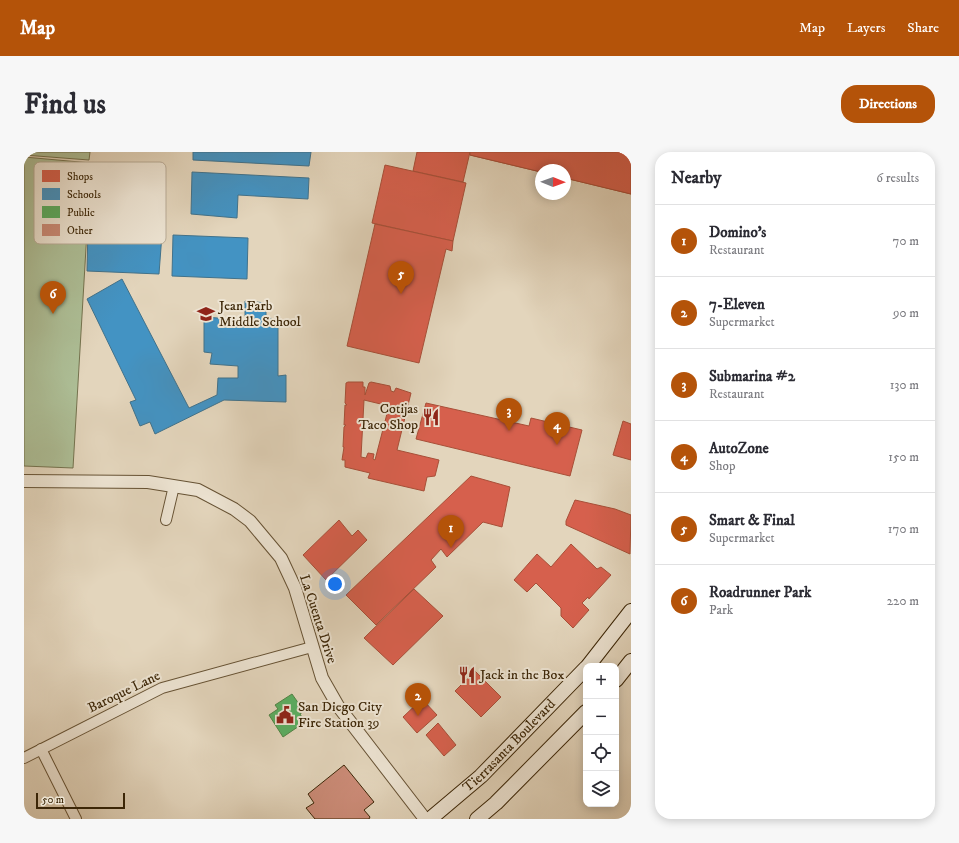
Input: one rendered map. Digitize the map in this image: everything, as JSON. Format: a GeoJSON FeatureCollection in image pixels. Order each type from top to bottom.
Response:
{"type":"FeatureCollection","features":[{"type":"Feature","properties":{"kind":"main road","name":"Tierrasanta Boulevard"},"geometry":{"type":"LineString","coordinates":[[590,663],[631,611]]}},
{"type":"Feature","properties":{"kind":"main road"},"geometry":{"type":"LineString","coordinates":[[619,676],[631,661]]}},
{"type":"Feature","properties":{"kind":"main road","name":"Tierrasanta Boulevard"},"geometry":{"type":"LineString","coordinates":[[430,819],[481,776],[583,671]]}},
{"type":"Feature","properties":{"kind":"main road"},"geometry":{"type":"LineString","coordinates":[[477,819],[496,803],[583,715]]}},
{"type":"Feature","properties":{"kind":"street","name":"La Cuenta Drive"},"geometry":{"type":"LineString","coordinates":[[24,481],[148,482],[198,490],[234,509],[250,521],[281,558],[295,588],[322,678],[338,706],[425,819]]}},
{"type":"Feature","properties":{"kind":"street"},"geometry":{"type":"LineString","coordinates":[[166,520],[174,486]]}},
{"type":"Feature","properties":{"kind":"street","name":"Baroque Lane"},"geometry":{"type":"LineString","coordinates":[[24,758],[162,688],[312,647]]}},
{"type":"Feature","properties":{"kind":"street"},"geometry":{"type":"LineString","coordinates":[[41,750],[76,819]]}},
{"type":"Feature","properties":{"kind":"green space"},"geometry":{"type":"Polygon","coordinates":[[[24,152],[90,152],[89,160],[24,155],[24,152]]]}},
{"type":"Feature","properties":{"kind":"green space"},"geometry":{"type":"Polygon","coordinates":[[[24,157],[80,162],[34,162],[34,244],[86,244],[73,468],[24,466],[24,157]]]}},
{"type":"Feature","properties":{"kind":"building: Shops"},"geometry":{"type":"Polygon","coordinates":[[[417,152],[470,152],[463,182],[413,171],[417,152]]]}},
{"type":"Feature","properties":{"kind":"building: Shops"},"geometry":{"type":"Polygon","coordinates":[[[470,152],[631,152],[631,194],[571,179],[571,164],[535,164],[535,171],[470,155],[470,152]]]}},
{"type":"Feature","properties":{"kind":"building: Shops"},"geometry":{"type":"Polygon","coordinates":[[[470,152],[631,152],[631,194],[571,179],[571,164],[535,164],[535,171],[470,155],[470,152]]]}},
{"type":"Feature","properties":{"kind":"building: Shops"},"geometry":{"type":"Polygon","coordinates":[[[385,165],[466,183],[453,241],[372,223],[385,165]]]}},
{"type":"Feature","properties":{"kind":"building: Shops"},"geometry":{"type":"Polygon","coordinates":[[[375,224],[453,241],[452,251],[446,249],[419,363],[347,346],[375,224]]]}},
{"type":"Feature","properties":{"kind":"building: Shops"},"geometry":{"type":"Polygon","coordinates":[[[363,382],[363,387],[365,387],[365,395],[369,383],[371,382],[390,386],[391,391],[394,392],[396,388],[411,393],[397,450],[439,460],[435,476],[427,477],[424,491],[368,478],[370,473],[345,467],[345,460],[342,460],[344,447],[344,427],[346,425],[344,425],[345,405],[347,405],[345,403],[346,383],[363,382]],[[364,400],[361,457],[366,458],[368,453],[374,454],[373,459],[375,460],[389,406],[364,400]]]}},
{"type":"Feature","properties":{"kind":"building: Shops"},"geometry":{"type":"Polygon","coordinates":[[[426,403],[529,426],[531,418],[582,430],[570,476],[416,439],[426,403]]]}},
{"type":"Feature","properties":{"kind":"building: Shops"},"geometry":{"type":"Polygon","coordinates":[[[623,421],[631,424],[631,460],[613,455],[623,421]]]}},
{"type":"Feature","properties":{"kind":"building: Shops"},"geometry":{"type":"Polygon","coordinates":[[[471,476],[510,487],[502,527],[483,522],[447,557],[441,549],[431,560],[436,567],[376,625],[346,595],[471,476]]]}},
{"type":"Feature","properties":{"kind":"building: Shops"},"geometry":{"type":"Polygon","coordinates":[[[575,500],[615,509],[631,515],[630,554],[566,525],[566,521],[575,500]]]}},
{"type":"Feature","properties":{"kind":"building: Shops"},"geometry":{"type":"Polygon","coordinates":[[[339,520],[352,536],[358,530],[367,540],[326,580],[303,555],[339,520]]]}},
{"type":"Feature","properties":{"kind":"building: Shops"},"geometry":{"type":"Polygon","coordinates":[[[571,544],[597,569],[601,567],[611,575],[589,599],[588,597],[582,603],[589,610],[573,628],[561,616],[561,608],[536,583],[527,592],[514,580],[537,554],[551,567],[571,544]]]}},
{"type":"Feature","properties":{"kind":"building: Shops"},"geometry":{"type":"Polygon","coordinates":[[[414,589],[443,616],[393,665],[364,638],[414,589]]]}},
{"type":"Feature","properties":{"kind":"building: Shops"},"geometry":{"type":"Polygon","coordinates":[[[475,671],[501,697],[481,717],[455,691],[475,671]]]}},
{"type":"Feature","properties":{"kind":"building: Shops"},"geometry":{"type":"Polygon","coordinates":[[[422,699],[437,715],[417,733],[403,717],[422,699]]]}},
{"type":"Feature","properties":{"kind":"building: Shops"},"geometry":{"type":"Polygon","coordinates":[[[438,723],[456,745],[444,756],[426,735],[438,723]]]}},
{"type":"Feature","properties":{"kind":"building: Schools"},"geometry":{"type":"Polygon","coordinates":[[[193,152],[311,152],[309,166],[193,160],[193,152]]]}},
{"type":"Feature","properties":{"kind":"building: Schools"},"geometry":{"type":"Polygon","coordinates":[[[192,172],[309,178],[308,199],[238,195],[237,218],[191,214],[192,172]]]}},
{"type":"Feature","properties":{"kind":"building: Schools"},"geometry":{"type":"Polygon","coordinates":[[[173,235],[248,238],[247,279],[172,276],[173,235]]]}},
{"type":"Feature","properties":{"kind":"building: Schools"},"geometry":{"type":"Polygon","coordinates":[[[88,244],[161,244],[159,274],[87,271],[88,244]]]}},
{"type":"Feature","properties":{"kind":"building: Schools"},"geometry":{"type":"Polygon","coordinates":[[[122,279],[189,408],[217,395],[218,378],[238,378],[238,366],[210,364],[212,353],[204,352],[204,317],[245,320],[245,301],[266,303],[266,318],[278,319],[278,376],[286,375],[286,402],[224,400],[155,434],[150,422],[140,426],[130,402],[136,400],[87,299],[122,279]]]}},
{"type":"Feature","properties":{"kind":"building: Public","name":"San Diego City Fire Station 39"},"geometry":{"type":"Polygon","coordinates":[[[292,694],[304,711],[300,714],[305,722],[283,737],[269,715],[278,709],[275,705],[292,694]]]}},
{"type":"Feature","properties":{"kind":"building: Other"},"geometry":{"type":"Polygon","coordinates":[[[344,765],[374,802],[364,810],[370,817],[369,819],[315,819],[306,808],[314,803],[308,794],[344,765]]]}},
{"type":"Feature","properties":{"kind":"place","name":"Smart & Final"},"geometry":{"type":"Point","coordinates":[401,294]}},
{"type":"Feature","properties":{"kind":"place","name":"Roadrunner Park"},"geometry":{"type":"Point","coordinates":[53,314]}},
{"type":"Feature","properties":{"kind":"place","name":"Jean Farb Middle School"},"geometry":{"type":"Point","coordinates":[206,314]}},
{"type":"Feature","properties":{"kind":"place","name":"Cotijas Taco Shop"},"geometry":{"type":"Point","coordinates":[431,417]}},
{"type":"Feature","properties":{"kind":"place","name":"Submarina #2"},"geometry":{"type":"Point","coordinates":[509,431]}},
{"type":"Feature","properties":{"kind":"place","name":"AutoZone"},"geometry":{"type":"Point","coordinates":[557,445]}},
{"type":"Feature","properties":{"kind":"place","name":"Domino's"},"geometry":{"type":"Point","coordinates":[451,548]}},
{"type":"Feature","properties":{"kind":"place","name":"Jack in the Box"},"geometry":{"type":"Point","coordinates":[467,675]}},
{"type":"Feature","properties":{"kind":"place","name":"San Diego City Fire Station 39"},"geometry":{"type":"Point","coordinates":[285,715]}},
{"type":"Feature","properties":{"kind":"place","name":"7-Eleven"},"geometry":{"type":"Point","coordinates":[418,716]}}]}
